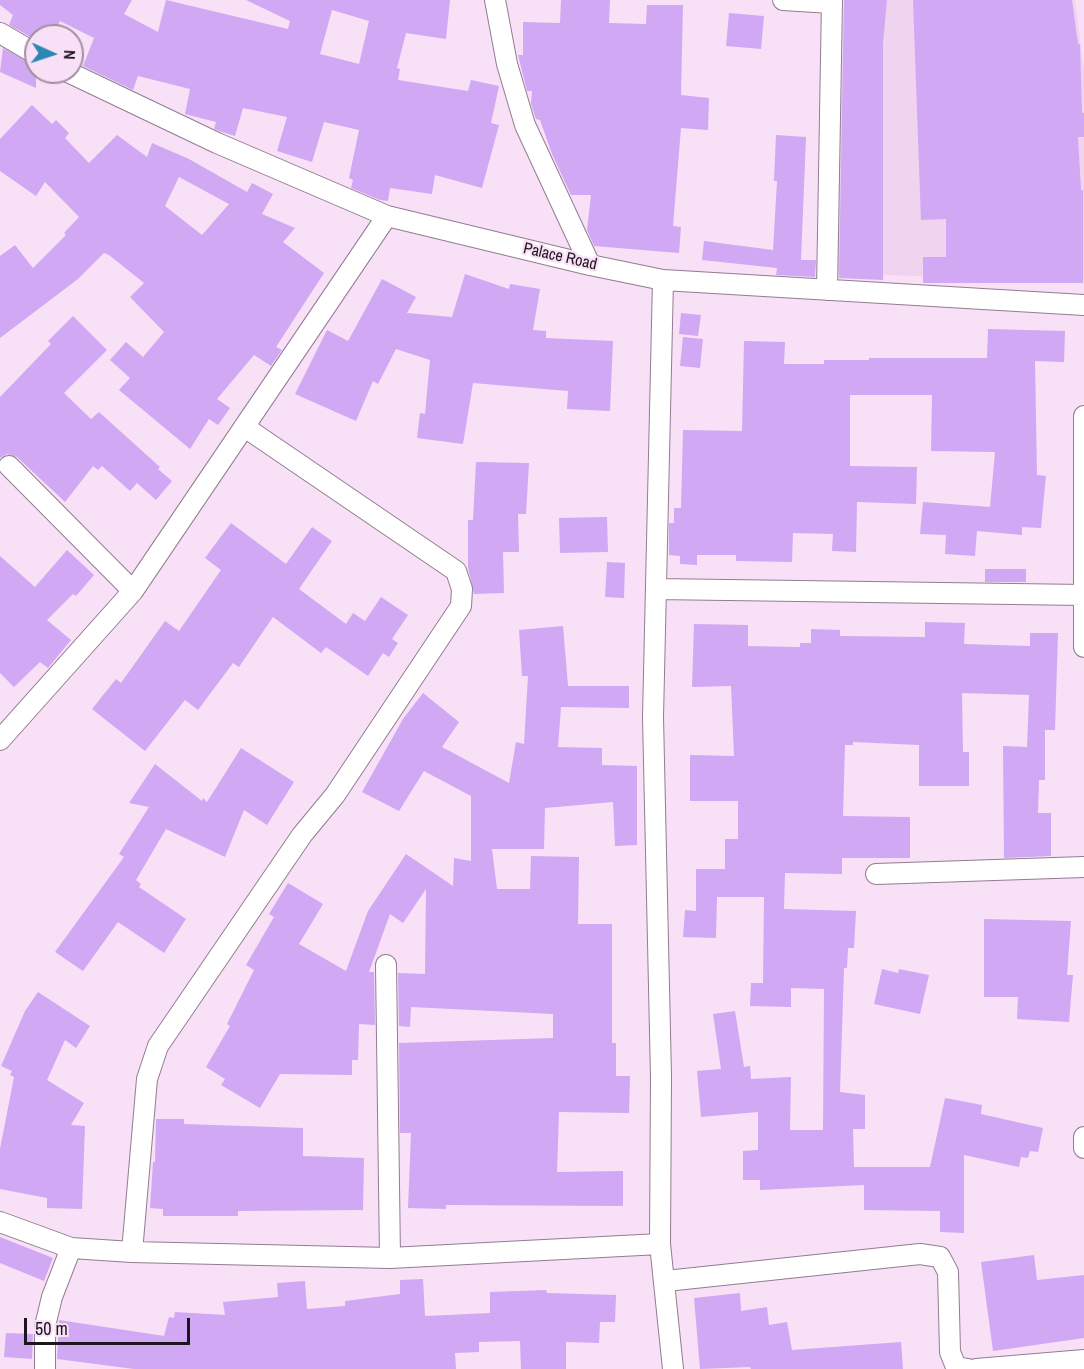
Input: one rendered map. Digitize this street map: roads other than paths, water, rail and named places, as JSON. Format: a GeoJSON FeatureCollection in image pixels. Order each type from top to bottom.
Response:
{"type":"FeatureCollection","features":[{"type":"Feature","properties":{"kind":"street"},"geometry":{"type":"LineString","coordinates":[[495,0],[507,64],[525,124],[590,265]]}},
{"type":"Feature","properties":{"kind":"street"},"geometry":{"type":"LineString","coordinates":[[783,0],[832,1],[827,290]]}},
{"type":"Feature","properties":{"kind":"street"},"geometry":{"type":"LineString","coordinates":[[0,33],[24,47]]}},
{"type":"Feature","properties":{"kind":"street","name":"Palace Road"},"geometry":{"type":"LineString","coordinates":[[84,80],[217,143],[387,216],[590,265],[663,280],[1084,305]]}},
{"type":"Feature","properties":{"kind":"street"},"geometry":{"type":"LineString","coordinates":[[0,740],[133,591],[246,428],[387,216]]}},
{"type":"Feature","properties":{"kind":"street"},"geometry":{"type":"LineString","coordinates":[[663,280],[653,717],[661,1077],[660,1244],[666,1281],[673,1369]]}},
{"type":"Feature","properties":{"kind":"street"},"geometry":{"type":"LineString","coordinates":[[1084,416],[1084,647]]}},
{"type":"Feature","properties":{"kind":"street"},"geometry":{"type":"LineString","coordinates":[[132,1252],[147,1079],[158,1046],[302,835],[335,795],[460,606],[462,589],[456,571],[246,428]]}},
{"type":"Feature","properties":{"kind":"street"},"geometry":{"type":"LineString","coordinates":[[9,466],[133,591]]}},
{"type":"Feature","properties":{"kind":"street"},"geometry":{"type":"LineString","coordinates":[[656,589],[1083,595]]}},
{"type":"Feature","properties":{"kind":"street"},"geometry":{"type":"LineString","coordinates":[[876,874],[1084,867]]}},
{"type":"Feature","properties":{"kind":"street"},"geometry":{"type":"LineString","coordinates":[[386,964],[390,1258]]}},
{"type":"Feature","properties":{"kind":"street"},"geometry":{"type":"LineString","coordinates":[[1084,1137],[1084,1148]]}},
{"type":"Feature","properties":{"kind":"street"},"geometry":{"type":"LineString","coordinates":[[0,1222],[70,1248],[132,1252],[390,1258],[660,1244]]}},
{"type":"Feature","properties":{"kind":"street"},"geometry":{"type":"LineString","coordinates":[[45,1369],[45,1326],[70,1248]]}},
{"type":"Feature","properties":{"kind":"street"},"geometry":{"type":"LineString","coordinates":[[666,1281],[920,1254],[940,1257],[948,1272],[950,1352],[956,1367],[968,1369]]}},
{"type":"Feature","properties":{"kind":"street"},"geometry":{"type":"LineString","coordinates":[[976,1369],[1084,1360]]}}]}
